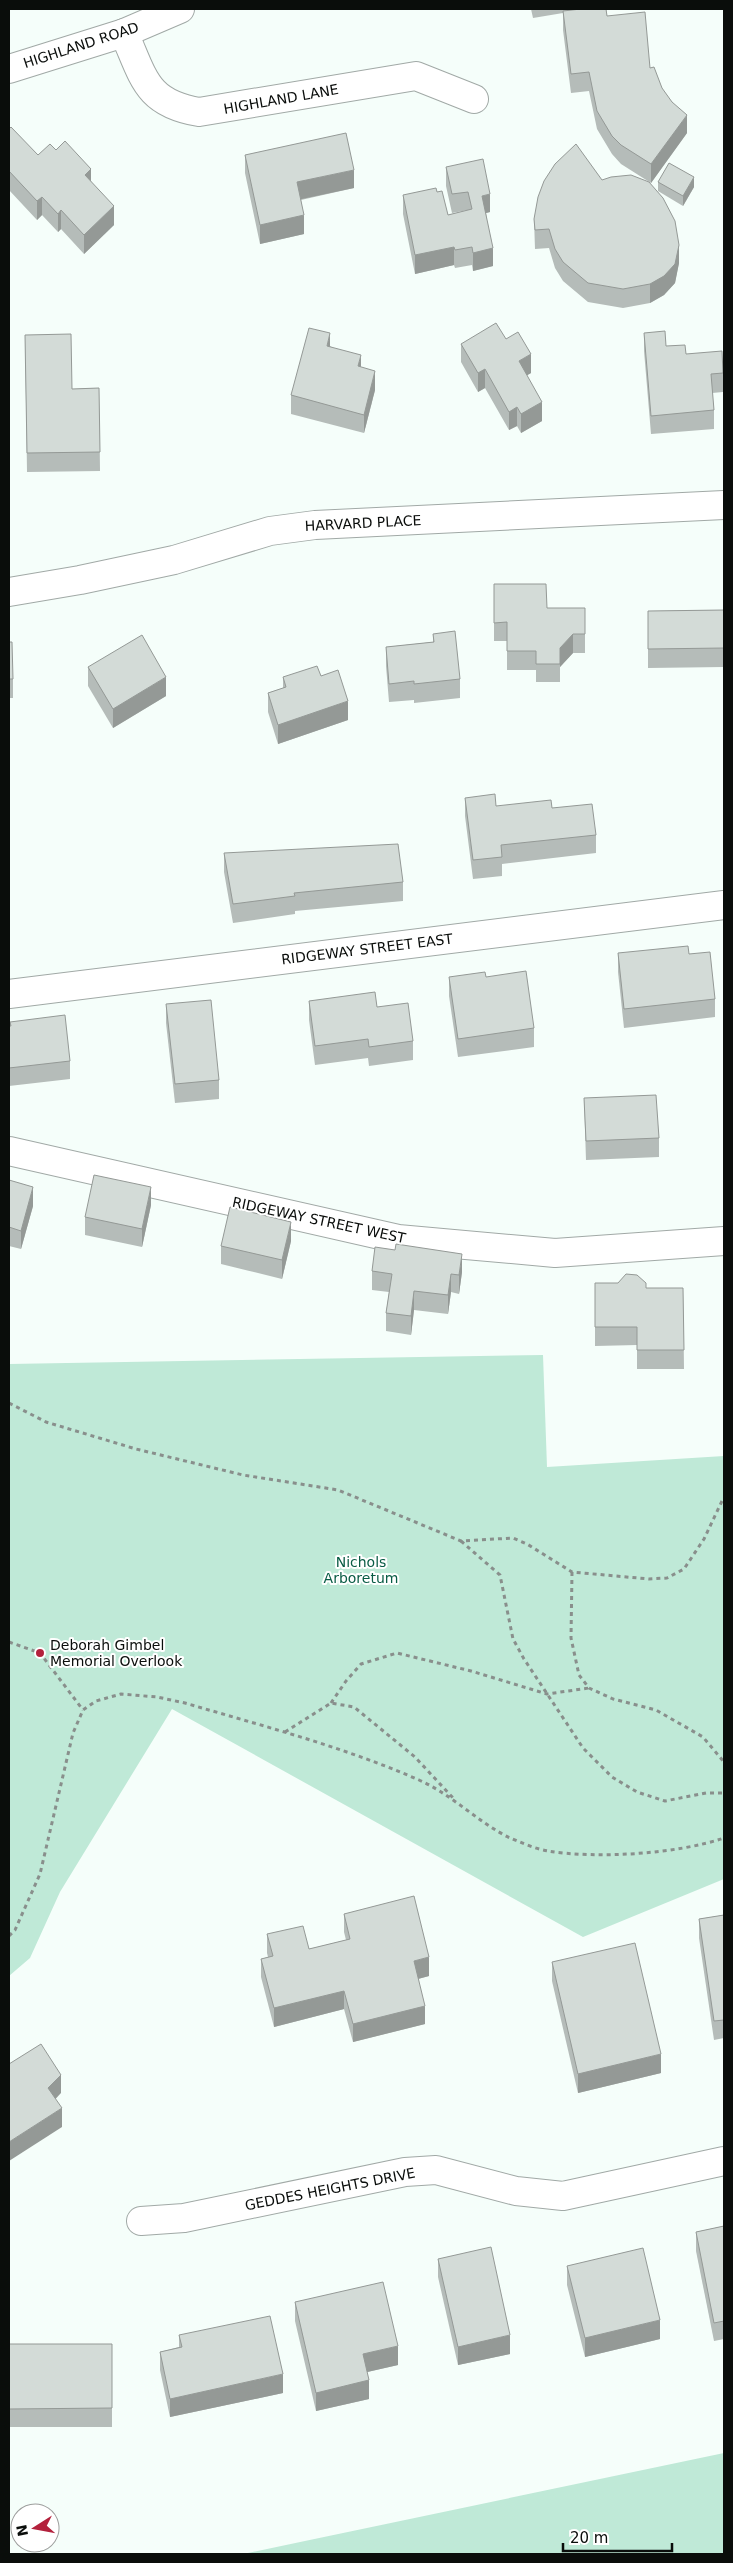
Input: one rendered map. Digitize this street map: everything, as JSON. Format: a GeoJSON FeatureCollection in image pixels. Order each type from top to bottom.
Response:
{"type":"FeatureCollection","features":[{"type":"Feature","properties":{"kind":"street","name":"HIGHLAND ROAD"},"geometry":{"type":"LineString","coordinates":[[9,69],[124,33],[180,9]]}},
{"type":"Feature","properties":{"kind":"street","name":"HIGHLAND LANE"},"geometry":{"type":"LineString","coordinates":[[124,33],[148,87],[163,102],[186,110],[199,112],[416,76],[474,99]]}},
{"type":"Feature","properties":{"kind":"street","name":"HARVARD PLACE"},"geometry":{"type":"LineString","coordinates":[[9,592],[80,580],[174,560],[270,531],[297,527],[724,505]]}},
{"type":"Feature","properties":{"kind":"street","name":"RIDGEWAY STREET EAST"},"geometry":{"type":"LineString","coordinates":[[9,994],[724,904]]}},
{"type":"Feature","properties":{"kind":"street","name":"RIDGEWAY STREET WEST"},"geometry":{"type":"LineString","coordinates":[[9,1151],[398,1239],[555,1254],[724,1241]]}},
{"type":"Feature","properties":{"kind":"street","name":"GEDDES HEIGHTS DRIVE"},"geometry":{"type":"LineString","coordinates":[[141,2221],[184,2218],[405,2172],[436,2170],[516,2191],[562,2196],[724,2161]]}},
{"type":"Feature","properties":{"kind":"path"},"geometry":{"type":"LineString","coordinates":[[9,1403],[46,1422],[136,1449],[243,1476],[338,1490],[460,1542],[500,1575],[513,1639],[583,1748],[612,1777],[637,1792],[665,1801],[706,1793],[724,1793]]}},
{"type":"Feature","properties":{"kind":"path"},"geometry":{"type":"LineString","coordinates":[[460,1542],[513,1538],[527,1544],[572,1572],[650,1579],[667,1578],[684,1569],[704,1539],[724,1500]]}},
{"type":"Feature","properties":{"kind":"path"},"geometry":{"type":"LineString","coordinates":[[572,1572],[571,1638],[579,1675],[589,1688],[613,1699],[656,1710],[703,1737],[724,1762]]}},
{"type":"Feature","properties":{"kind":"path"},"geometry":{"type":"LineString","coordinates":[[9,1642],[40,1653],[83,1710]]}},
{"type":"Feature","properties":{"kind":"path"},"geometry":{"type":"LineString","coordinates":[[285,1732],[331,1703],[346,1681],[361,1664],[397,1653],[471,1671],[547,1694],[589,1688]]}},
{"type":"Feature","properties":{"kind":"path"},"geometry":{"type":"LineString","coordinates":[[9,1936],[15,1930],[40,1874],[73,1733],[83,1710],[96,1701],[121,1694],[157,1696],[285,1732],[420,1780],[507,1836],[546,1851],[582,1854],[661,1851],[724,1838]]}},
{"type":"Feature","properties":{"kind":"path"},"geometry":{"type":"LineString","coordinates":[[331,1703],[354,1707],[415,1756],[456,1802]]}},
{"type":"Feature","properties":{"kind":"green space","name":"Nichols Arboretum"},"geometry":{"type":"Polygon","coordinates":[[[543,1355],[547,1467],[724,1456],[724,1879],[583,1937],[172,1709],[60,1892],[30,1958],[9,1976],[9,1364],[543,1355]]]}},
{"type":"Feature","properties":{"kind":"green space"},"geometry":{"type":"Polygon","coordinates":[[[724,2453],[724,2554],[243,2554],[724,2453]]]}},
{"type":"Feature","properties":{"kind":"building"},"geometry":{"type":"Polygon","coordinates":[[[606,9],[607,16],[645,12],[650,68],[654,67],[662,88],[672,102],[687,115],[651,164],[621,145],[612,136],[597,111],[589,72],[571,74],[563,11],[606,9]]]}},
{"type":"Feature","properties":{"kind":"building"},"geometry":{"type":"Polygon","coordinates":[[[11,127],[38,155],[50,144],[56,150],[65,141],[91,169],[85,175],[114,206],[84,235],[61,210],[58,214],[42,197],[37,201],[9,171],[9,129],[11,127]]]}},
{"type":"Feature","properties":{"kind":"building"},"geometry":{"type":"Polygon","coordinates":[[[346,133],[354,170],[297,182],[304,215],[260,225],[245,155],[346,133]]]}},
{"type":"Feature","properties":{"kind":"building"},"geometry":{"type":"Polygon","coordinates":[[[576,144],[602,180],[631,175],[649,182],[663,198],[675,221],[679,245],[675,264],[664,276],[650,284],[623,289],[588,283],[563,262],[555,249],[549,229],[535,230],[534,219],[538,197],[544,181],[555,164],[576,144]]]}},
{"type":"Feature","properties":{"kind":"building"},"geometry":{"type":"Polygon","coordinates":[[[483,159],[490,194],[482,196],[493,248],[473,253],[472,247],[455,250],[454,247],[415,255],[403,195],[436,188],[437,192],[442,191],[448,215],[472,209],[468,192],[452,194],[446,167],[483,159]]]}},
{"type":"Feature","properties":{"kind":"building"},"geometry":{"type":"Polygon","coordinates":[[[669,163],[694,177],[683,196],[658,182],[669,163]]]}},
{"type":"Feature","properties":{"kind":"building"},"geometry":{"type":"Polygon","coordinates":[[[496,323],[506,339],[518,332],[531,354],[519,361],[542,402],[521,414],[517,407],[509,412],[485,369],[478,373],[461,344],[496,323]]]}},
{"type":"Feature","properties":{"kind":"building"},"geometry":{"type":"Polygon","coordinates":[[[309,328],[330,333],[327,346],[361,355],[358,366],[375,371],[364,415],[291,395],[309,328]]]}},
{"type":"Feature","properties":{"kind":"building"},"geometry":{"type":"Polygon","coordinates":[[[665,331],[666,346],[685,345],[686,354],[722,351],[723,373],[711,374],[714,410],[651,416],[644,333],[665,331]]]}},
{"type":"Feature","properties":{"kind":"building"},"geometry":{"type":"Polygon","coordinates":[[[71,334],[72,389],[99,388],[100,452],[27,453],[25,335],[71,334]]]}},
{"type":"Feature","properties":{"kind":"building"},"geometry":{"type":"Polygon","coordinates":[[[494,584],[546,584],[547,608],[585,608],[585,634],[573,634],[560,648],[560,664],[536,664],[536,651],[507,651],[507,622],[494,623],[494,584]]]}},
{"type":"Feature","properties":{"kind":"building"},"geometry":{"type":"Polygon","coordinates":[[[724,610],[724,648],[648,649],[648,611],[724,610]]]}},
{"type":"Feature","properties":{"kind":"building"},"geometry":{"type":"Polygon","coordinates":[[[455,631],[460,679],[414,684],[414,681],[389,684],[386,647],[434,642],[433,634],[455,631]]]}},
{"type":"Feature","properties":{"kind":"building"},"geometry":{"type":"Polygon","coordinates":[[[142,635],[166,677],[113,709],[88,667],[142,635]]]}},
{"type":"Feature","properties":{"kind":"building"},"geometry":{"type":"Polygon","coordinates":[[[9,642],[12,642],[13,679],[9,679],[9,642]]]}},
{"type":"Feature","properties":{"kind":"building"},"geometry":{"type":"Polygon","coordinates":[[[317,666],[321,676],[338,670],[348,701],[278,725],[268,693],[286,687],[283,677],[317,666]]]}},
{"type":"Feature","properties":{"kind":"building"},"geometry":{"type":"Polygon","coordinates":[[[495,794],[496,806],[551,800],[552,808],[592,804],[596,835],[501,845],[502,857],[473,860],[465,798],[495,794]]]}},
{"type":"Feature","properties":{"kind":"building"},"geometry":{"type":"Polygon","coordinates":[[[398,844],[403,882],[294,893],[295,896],[233,904],[224,853],[398,844]]]}},
{"type":"Feature","properties":{"kind":"building"},"geometry":{"type":"Polygon","coordinates":[[[688,946],[689,954],[710,952],[715,999],[624,1009],[618,953],[688,946]]]}},
{"type":"Feature","properties":{"kind":"building"},"geometry":{"type":"Polygon","coordinates":[[[526,971],[534,1028],[458,1039],[449,977],[485,972],[486,977],[526,971]]]}},
{"type":"Feature","properties":{"kind":"building"},"geometry":{"type":"Polygon","coordinates":[[[375,992],[377,1007],[408,1003],[413,1041],[369,1047],[368,1039],[315,1046],[309,1001],[375,992]]]}},
{"type":"Feature","properties":{"kind":"building"},"geometry":{"type":"Polygon","coordinates":[[[211,1000],[219,1080],[175,1084],[166,1004],[211,1000]]]}},
{"type":"Feature","properties":{"kind":"building"},"geometry":{"type":"Polygon","coordinates":[[[65,1015],[70,1061],[9,1068],[10,1022],[65,1015]]]}},
{"type":"Feature","properties":{"kind":"building"},"geometry":{"type":"Polygon","coordinates":[[[656,1095],[659,1138],[586,1141],[584,1098],[656,1095]]]}},
{"type":"Feature","properties":{"kind":"building"},"geometry":{"type":"Polygon","coordinates":[[[94,1175],[151,1187],[142,1229],[85,1217],[94,1175]]]}},
{"type":"Feature","properties":{"kind":"building"},"geometry":{"type":"Polygon","coordinates":[[[9,1180],[33,1187],[21,1231],[9,1227],[9,1180]]]}},
{"type":"Feature","properties":{"kind":"building"},"geometry":{"type":"Polygon","coordinates":[[[230,1207],[291,1222],[282,1260],[221,1246],[230,1207]]]}},
{"type":"Feature","properties":{"kind":"building"},"geometry":{"type":"Polygon","coordinates":[[[396,1244],[462,1254],[459,1275],[451,1274],[448,1295],[414,1291],[411,1316],[386,1313],[392,1274],[372,1271],[375,1247],[395,1250],[396,1244]]]}},
{"type":"Feature","properties":{"kind":"building"},"geometry":{"type":"Polygon","coordinates":[[[626,1274],[637,1275],[646,1283],[646,1288],[683,1288],[684,1350],[637,1350],[637,1327],[595,1327],[595,1283],[618,1283],[626,1274]]]}},
{"type":"Feature","properties":{"kind":"building"},"geometry":{"type":"Polygon","coordinates":[[[414,1896],[429,1957],[414,1961],[425,2006],[353,2024],[344,1991],[274,2008],[261,1959],[273,1956],[267,1934],[303,1926],[309,1949],[350,1939],[344,1914],[414,1896]]]}},
{"type":"Feature","properties":{"kind":"building"},"geometry":{"type":"Polygon","coordinates":[[[724,1915],[724,2020],[714,2021],[699,1919],[724,1915]]]}},
{"type":"Feature","properties":{"kind":"building"},"geometry":{"type":"Polygon","coordinates":[[[635,1943],[661,2054],[578,2074],[552,1962],[635,1943]]]}},
{"type":"Feature","properties":{"kind":"building"},"geometry":{"type":"Polygon","coordinates":[[[41,2044],[61,2075],[48,2088],[62,2108],[9,2142],[9,2064],[41,2044]]]}},
{"type":"Feature","properties":{"kind":"building"},"geometry":{"type":"Polygon","coordinates":[[[724,2226],[724,2321],[714,2323],[696,2232],[724,2226]]]}},
{"type":"Feature","properties":{"kind":"building"},"geometry":{"type":"Polygon","coordinates":[[[491,2247],[510,2335],[458,2347],[438,2259],[491,2247]]]}},
{"type":"Feature","properties":{"kind":"building"},"geometry":{"type":"Polygon","coordinates":[[[643,2248],[660,2320],[585,2338],[567,2266],[643,2248]]]}},
{"type":"Feature","properties":{"kind":"building"},"geometry":{"type":"Polygon","coordinates":[[[383,2282],[398,2346],[363,2354],[369,2380],[316,2393],[295,2302],[383,2282]]]}},
{"type":"Feature","properties":{"kind":"building"},"geometry":{"type":"Polygon","coordinates":[[[270,2316],[283,2374],[170,2399],[160,2352],[182,2347],[179,2335],[270,2316]]]}},
{"type":"Feature","properties":{"kind":"building"},"geometry":{"type":"Polygon","coordinates":[[[9,2344],[112,2344],[112,2408],[9,2409],[9,2344]]]}},
{"type":"Feature","properties":{"kind":"place","name":"Deborah Gimbel Memorial Overlook"},"geometry":{"type":"Point","coordinates":[40,1653]}}]}
